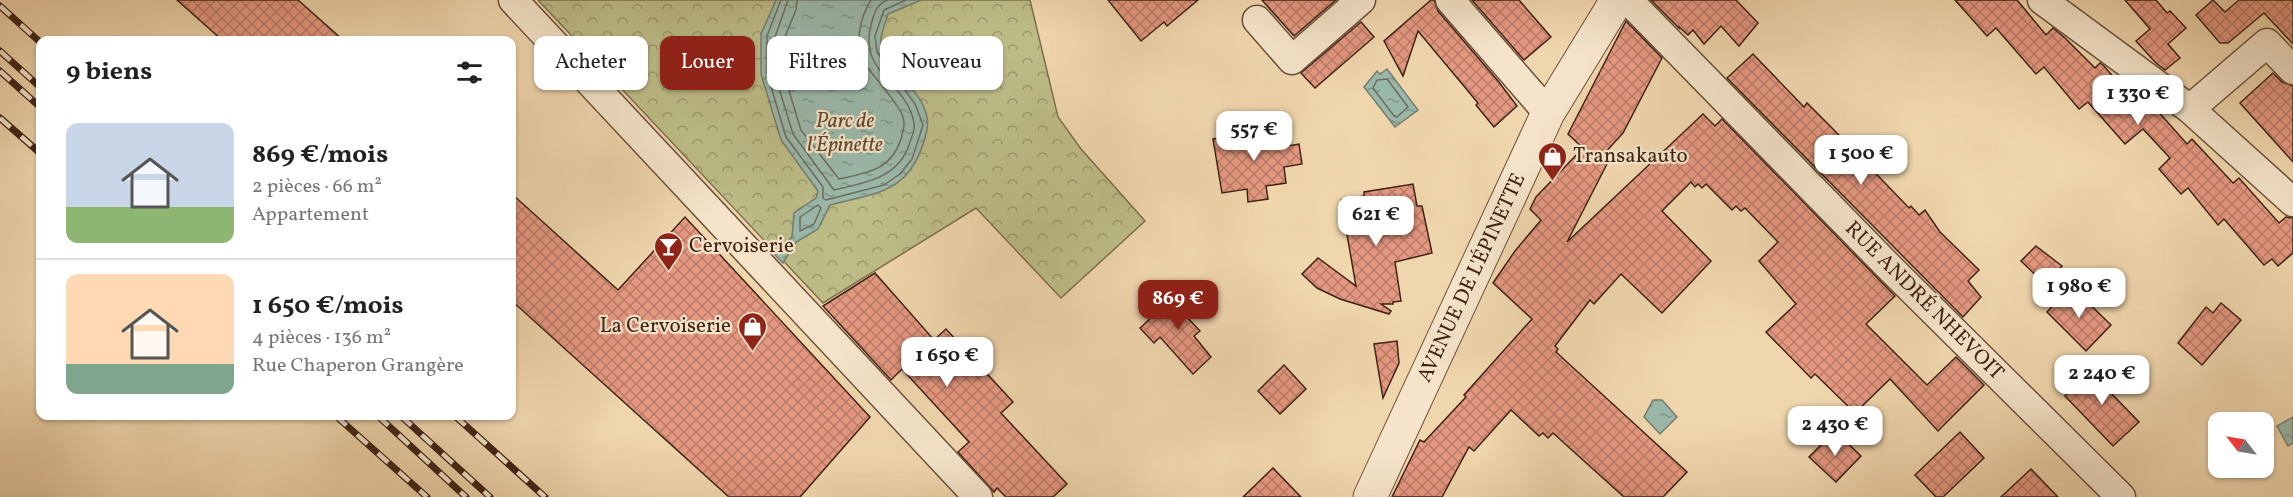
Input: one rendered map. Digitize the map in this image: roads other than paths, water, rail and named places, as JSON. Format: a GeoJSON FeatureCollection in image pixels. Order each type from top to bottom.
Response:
{"type":"FeatureCollection","features":[{"type":"Feature","properties":{"kind":"street"},"geometry":{"type":"LineString","coordinates":[[513,0],[978,497]]}},
{"type":"Feature","properties":{"kind":"street"},"geometry":{"type":"LineString","coordinates":[[1257,20],[1292,60],[1361,0]]}},
{"type":"Feature","properties":{"kind":"street"},"geometry":{"type":"LineString","coordinates":[[1450,0],[1548,113]]}},
{"type":"Feature","properties":{"kind":"street","name":"AVENUE DE L'ÉPINETTE"},"geometry":{"type":"LineString","coordinates":[[1370,497],[1548,113],[1617,0]]}},
{"type":"Feature","properties":{"kind":"street","name":"RUE ANDRÉ NHEVOIT"},"geometry":{"type":"LineString","coordinates":[[1628,0],[1887,265],[2121,497]]}},
{"type":"Feature","properties":{"kind":"street"},"geometry":{"type":"LineString","coordinates":[[2043,0],[2190,110],[2293,202]]}},
{"type":"Feature","properties":{"kind":"street"},"geometry":{"type":"LineString","coordinates":[[2190,110],[2267,43],[2293,70]]}},
{"type":"Feature","properties":{"kind":"water"},"geometry":{"type":"Polygon","coordinates":[[[776,0],[921,0],[888,14],[880,36],[880,90],[913,90],[926,113],[928,122],[926,132],[916,160],[908,173],[887,189],[830,205],[818,229],[796,242],[783,263],[775,255],[792,237],[794,213],[816,198],[818,191],[781,140],[761,74],[761,34],[776,0]]]}},
{"type":"Feature","properties":{"kind":"water"},"geometry":{"type":"Polygon","coordinates":[[[1387,69],[1418,110],[1395,127],[1364,87],[1377,71],[1380,74],[1387,69]]]}},
{"type":"Feature","properties":{"kind":"water"},"geometry":{"type":"Polygon","coordinates":[[[1653,400],[1662,400],[1677,417],[1660,434],[1644,417],[1653,400]]]}},
{"type":"Feature","properties":{"kind":"water"},"geometry":{"type":"Polygon","coordinates":[[[2293,417],[2293,443],[2288,446],[2277,426],[2293,417]]]}},
{"type":"Feature","properties":{"kind":"railway"},"geometry":{"type":"LineString","coordinates":[[0,6],[36,38]]}},
{"type":"Feature","properties":{"kind":"railway"},"geometry":{"type":"LineString","coordinates":[[0,51],[36,83]]}},
{"type":"Feature","properties":{"kind":"railway"},"geometry":{"type":"LineString","coordinates":[[0,71],[36,103]]}},
{"type":"Feature","properties":{"kind":"railway"},"geometry":{"type":"LineString","coordinates":[[0,118],[36,150]]}},
{"type":"Feature","properties":{"kind":"railway"},"geometry":{"type":"LineString","coordinates":[[340,420],[427,497]]}},
{"type":"Feature","properties":{"kind":"railway"},"geometry":{"type":"LineString","coordinates":[[382,420],[466,497]]}},
{"type":"Feature","properties":{"kind":"railway"},"geometry":{"type":"LineString","coordinates":[[405,420],[490,497]]}},
{"type":"Feature","properties":{"kind":"railway"},"geometry":{"type":"LineString","coordinates":[[459,420],[545,497]]}},
{"type":"Feature","properties":{"kind":"place","name":"Transakauto"},"geometry":{"type":"Point","coordinates":[1552,182]}},
{"type":"Feature","properties":{"kind":"place","name":"Cervoiserie"},"geometry":{"type":"Point","coordinates":[668,272]}},
{"type":"Feature","properties":{"kind":"place","name":"La Cervoiserie"},"geometry":{"type":"Point","coordinates":[752,352]}},
{"type":"Feature","properties":{"kind":"park label","name":"Parc de l'Épinette"},"geometry":{"type":"Point","coordinates":[845,133]}}]}
